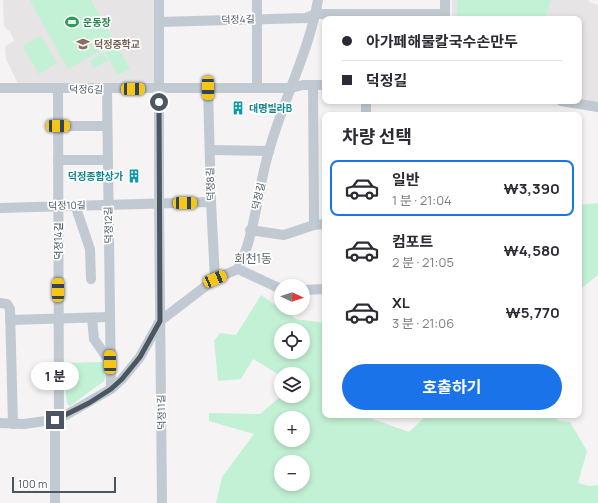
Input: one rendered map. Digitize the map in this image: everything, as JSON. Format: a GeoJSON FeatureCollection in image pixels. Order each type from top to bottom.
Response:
{"type":"FeatureCollection","features":[{"type":"Feature","properties":{"kind":"street"},"geometry":{"type":"LineString","coordinates":[[159,0],[160,321]]}},
{"type":"Feature","properties":{"kind":"street"},"geometry":{"type":"LineString","coordinates":[[256,0],[256,88]]}},
{"type":"Feature","properties":{"kind":"street","name":"덕정길"},"geometry":{"type":"LineString","coordinates":[[238,270],[245,254],[269,151],[316,14],[318,0]]}},
{"type":"Feature","properties":{"kind":"street"},"geometry":{"type":"LineString","coordinates":[[445,0],[445,16]]}},
{"type":"Feature","properties":{"kind":"street","name":"덕정4길"},"geometry":{"type":"LineString","coordinates":[[159,22],[306,18],[316,14],[445,16]]}},
{"type":"Feature","properties":{"kind":"street"},"geometry":{"type":"LineString","coordinates":[[313,85],[314,225]]}},
{"type":"Feature","properties":{"kind":"street","name":"덕정6길"},"geometry":{"type":"LineString","coordinates":[[0,88],[291,88],[322,85]]}},
{"type":"Feature","properties":{"kind":"street","name":"덕정14길"},"geometry":{"type":"LineString","coordinates":[[58,88],[57,205],[60,418]]}},
{"type":"Feature","properties":{"kind":"street","name":"덕정8길"},"geometry":{"type":"LineString","coordinates":[[208,88],[215,279]]}},
{"type":"Feature","properties":{"kind":"street","name":"덕정12길"},"geometry":{"type":"LineString","coordinates":[[107,89],[111,389]]}},
{"type":"Feature","properties":{"kind":"street"},"geometry":{"type":"LineString","coordinates":[[580,104],[598,107]]}},
{"type":"Feature","properties":{"kind":"street"},"geometry":{"type":"LineString","coordinates":[[58,126],[107,126]]}},
{"type":"Feature","properties":{"kind":"street"},"geometry":{"type":"LineString","coordinates":[[210,150],[269,151]]}},
{"type":"Feature","properties":{"kind":"street"},"geometry":{"type":"LineString","coordinates":[[58,160],[107,160]]}},
{"type":"Feature","properties":{"kind":"street","name":"덕정10길"},"geometry":{"type":"LineString","coordinates":[[0,208],[57,205],[211,202]]}},
{"type":"Feature","properties":{"kind":"street","name":"덕정12길"},"geometry":{"type":"LineString","coordinates":[[75,205],[90,249],[91,279]]}},
{"type":"Feature","properties":{"kind":"street"},"geometry":{"type":"LineString","coordinates":[[250,230],[287,235],[314,225],[322,224]]}},
{"type":"Feature","properties":{"kind":"street"},"geometry":{"type":"LineString","coordinates":[[0,423],[13,424],[37,422],[60,418],[111,389],[132,368],[160,321],[215,279],[238,270],[274,286]]}},
{"type":"Feature","properties":{"kind":"street"},"geometry":{"type":"LineString","coordinates":[[310,290],[322,289]]}},
{"type":"Feature","properties":{"kind":"street"},"geometry":{"type":"LineString","coordinates":[[0,303],[5,303],[10,307],[13,424]]}},
{"type":"Feature","properties":{"kind":"street"},"geometry":{"type":"LineString","coordinates":[[10,320],[109,317]]}},
{"type":"Feature","properties":{"kind":"street"},"geometry":{"type":"LineString","coordinates":[[92,318],[94,339],[110,362]]}},
{"type":"Feature","properties":{"kind":"street","name":"덕정11길"},"geometry":{"type":"LineString","coordinates":[[160,321],[162,503]]}},
{"type":"Feature","properties":{"kind":"street"},"geometry":{"type":"LineString","coordinates":[[144,350],[153,349],[160,352]]}},
{"type":"Feature","properties":{"kind":"street"},"geometry":{"type":"LineString","coordinates":[[55,503],[55,441],[60,418]]}},
{"type":"Feature","properties":{"kind":"street"},"geometry":{"type":"LineString","coordinates":[[37,422],[49,429],[55,441]]}},
{"type":"Feature","properties":{"kind":"shaded area","name":"덕정중학교"},"geometry":{"type":"Polygon","coordinates":[[[3,0],[156,0],[157,79],[151,85],[18,84],[6,59],[5,46],[14,41],[11,33],[4,26],[3,0]]]}},
{"type":"Feature","properties":{"kind":"shaded area"},"geometry":{"type":"Polygon","coordinates":[[[452,0],[588,0],[589,2],[598,5],[598,103],[582,100],[582,16],[452,16],[452,0]]]}},
{"type":"Feature","properties":{"kind":"green space","name":"운동장"},"geometry":{"type":"Polygon","coordinates":[[[91,0],[115,43],[68,69],[30,1],[91,0]]]}},
{"type":"Feature","properties":{"kind":"green space"},"geometry":{"type":"Polygon","coordinates":[[[457,0],[551,0],[546,16],[457,16],[457,0]]]}},
{"type":"Feature","properties":{"kind":"green space"},"geometry":{"type":"Polygon","coordinates":[[[41,36],[57,63],[39,74],[23,46],[41,36]]]}},
{"type":"Feature","properties":{"kind":"green space"},"geometry":{"type":"Polygon","coordinates":[[[116,45],[130,68],[118,75],[105,52],[116,45]]]}},
{"type":"Feature","properties":{"kind":"green space"},"geometry":{"type":"Polygon","coordinates":[[[103,53],[108,60],[94,68],[90,61],[103,53]]]}},
{"type":"Feature","properties":{"kind":"green space"},"geometry":{"type":"Polygon","coordinates":[[[598,203],[598,275],[582,288],[582,205],[598,203]]]}},
{"type":"Feature","properties":{"kind":"green space"},"geometry":{"type":"Polygon","coordinates":[[[261,295],[274,304],[274,315],[290,315],[296,319],[322,323],[322,418],[370,418],[409,432],[424,418],[556,418],[559,421],[570,422],[587,451],[578,483],[589,486],[598,485],[598,503],[216,503],[222,477],[254,434],[209,421],[209,413],[260,414],[274,402],[310,403],[310,367],[274,367],[274,372],[253,359],[241,379],[218,381],[214,341],[220,333],[236,335],[261,295]]]}},
{"type":"Feature","properties":{"kind":"green space"},"geometry":{"type":"Polygon","coordinates":[[[105,362],[106,376],[104,381],[70,406],[67,404],[63,363],[105,362]]]}},
{"type":"Feature","properties":{"kind":"place","name":"운동장"},"geometry":{"type":"Point","coordinates":[72,22]}},
{"type":"Feature","properties":{"kind":"place","name":"덕정중학교"},"geometry":{"type":"Point","coordinates":[83,44]}},
{"type":"Feature","properties":{"kind":"place","name":"대명빌라B"},"geometry":{"type":"Point","coordinates":[238,108]}},
{"type":"Feature","properties":{"kind":"place","name":"덕정종합상가"},"geometry":{"type":"Point","coordinates":[134,176]}},
{"type":"Feature","properties":{"kind":"district","name":"회천1동"},"geometry":{"type":"Point","coordinates":[253,258]}},
{"type":"Feature","properties":{"kind":"route"},"geometry":{"type":"LineString","coordinates":[[55,420],[89,403],[111,389],[122,379],[140,357],[160,321],[159,102]]}}]}
